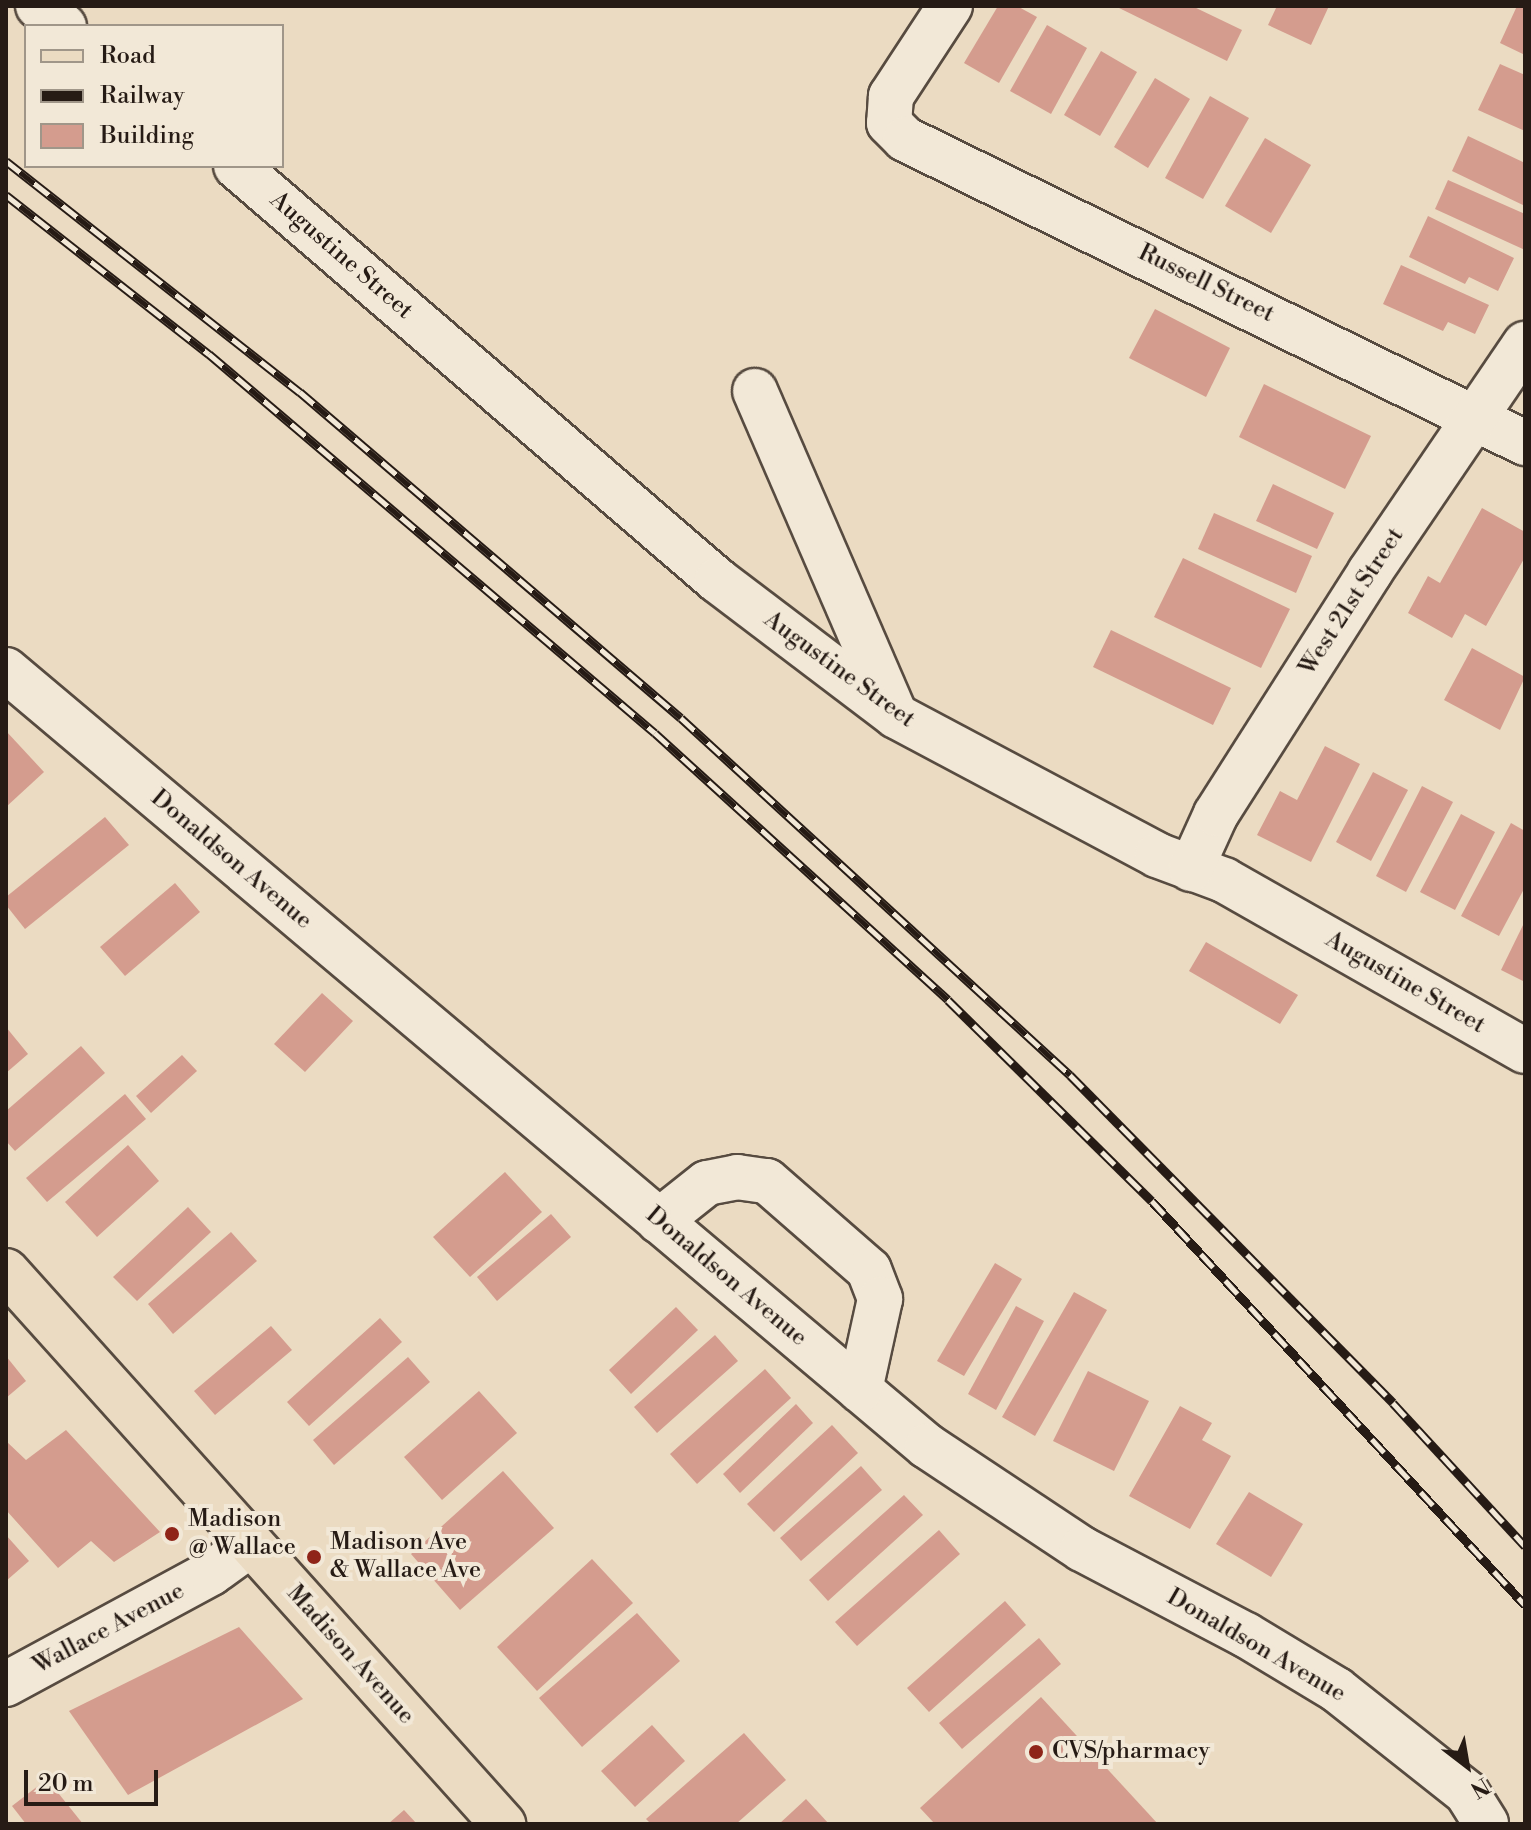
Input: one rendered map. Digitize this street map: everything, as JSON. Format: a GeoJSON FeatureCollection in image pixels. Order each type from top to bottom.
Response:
{"type":"FeatureCollection","features":[{"type":"Feature","properties":{"kind":"main road","name":"Madison Avenue"},"geometry":{"type":"LineString","coordinates":[[6,1271],[503,1824]]}},
{"type":"Feature","properties":{"kind":"street","name":"Russell Street"},"geometry":{"type":"LineString","coordinates":[[950,6],[891,96],[889,123],[905,139],[1477,416],[1525,443]]}},
{"type":"Feature","properties":{"kind":"street","name":"Augustine Street"},"geometry":{"type":"LineString","coordinates":[[238,168],[717,580],[896,716],[1157,855],[1224,880],[1525,1051]]}},
{"type":"Feature","properties":{"kind":"street","name":"West 21st Street"},"geometry":{"type":"LineString","coordinates":[[1191,869],[1225,800],[1370,572],[1525,344]]}},
{"type":"Feature","properties":{"kind":"street"},"geometry":{"type":"LineString","coordinates":[[755,391],[896,716]]}},
{"type":"Feature","properties":{"kind":"street","name":"Donaldson Avenue"},"geometry":{"type":"LineString","coordinates":[[6,670],[927,1446],[1082,1549],[1246,1635],[1337,1690],[1467,1793],[1486,1824]]}},
{"type":"Feature","properties":{"kind":"street"},"geometry":{"type":"LineString","coordinates":[[659,1221],[707,1183],[737,1177],[767,1181],[778,1190],[869,1270],[880,1299],[860,1390]]}},
{"type":"Feature","properties":{"kind":"street","name":"Wallace Avenue"},"geometry":{"type":"LineString","coordinates":[[6,1684],[211,1573],[250,1545]]}},
{"type":"Feature","properties":{"kind":"building"},"geometry":{"type":"Polygon","coordinates":[[[998,6],[1017,6],[1037,17],[999,83],[964,63],[998,6]]]}},
{"type":"Feature","properties":{"kind":"building"},"geometry":{"type":"Polygon","coordinates":[[[1115,6],[1192,6],[1242,30],[1227,61],[1115,6]]]}},
{"type":"Feature","properties":{"kind":"building"},"geometry":{"type":"Polygon","coordinates":[[[1277,6],[1329,6],[1311,45],[1268,25],[1277,6]]]}},
{"type":"Feature","properties":{"kind":"building"},"geometry":{"type":"Polygon","coordinates":[[[1517,6],[1525,8],[1525,55],[1500,43],[1517,6]]]}},
{"type":"Feature","properties":{"kind":"building"},"geometry":{"type":"Polygon","coordinates":[[[1047,25],[1087,48],[1051,114],[1010,91],[1047,25]]]}},
{"type":"Feature","properties":{"kind":"building"},"geometry":{"type":"Polygon","coordinates":[[[1101,51],[1137,72],[1100,136],[1064,115],[1101,51]]]}},
{"type":"Feature","properties":{"kind":"building"},"geometry":{"type":"Polygon","coordinates":[[[1500,64],[1525,75],[1525,131],[1478,110],[1500,64]]]}},
{"type":"Feature","properties":{"kind":"building"},"geometry":{"type":"Polygon","coordinates":[[[1155,78],[1190,99],[1148,168],[1114,147],[1155,78]]]}},
{"type":"Feature","properties":{"kind":"building"},"geometry":{"type":"Polygon","coordinates":[[[1210,96],[1249,118],[1203,199],[1165,178],[1210,96]]]}},
{"type":"Feature","properties":{"kind":"building"},"geometry":{"type":"Polygon","coordinates":[[[1468,136],[1525,163],[1525,206],[1452,171],[1468,136]]]}},
{"type":"Feature","properties":{"kind":"building"},"geometry":{"type":"Polygon","coordinates":[[[1265,138],[1311,165],[1271,233],[1225,206],[1265,138]]]}},
{"type":"Feature","properties":{"kind":"building"},"geometry":{"type":"Polygon","coordinates":[[[1448,180],[1525,214],[1525,250],[1435,209],[1448,180]]]}},
{"type":"Feature","properties":{"kind":"building"},"geometry":{"type":"Polygon","coordinates":[[[1428,216],[1514,258],[1498,291],[1469,277],[1465,284],[1409,257],[1428,216]]]}},
{"type":"Feature","properties":{"kind":"building"},"geometry":{"type":"Polygon","coordinates":[[[1401,265],[1489,305],[1475,334],[1448,322],[1443,331],[1383,304],[1401,265]]]}},
{"type":"Feature","properties":{"kind":"building"},"geometry":{"type":"Polygon","coordinates":[[[1155,309],[1230,348],[1206,397],[1129,358],[1155,309]]]}},
{"type":"Feature","properties":{"kind":"building"},"geometry":{"type":"Polygon","coordinates":[[[1264,384],[1371,436],[1345,489],[1239,437],[1264,384]]]}},
{"type":"Feature","properties":{"kind":"building"},"geometry":{"type":"Polygon","coordinates":[[[1273,484],[1334,513],[1317,549],[1256,521],[1273,484]]]}},
{"type":"Feature","properties":{"kind":"building"},"geometry":{"type":"Polygon","coordinates":[[[1482,508],[1525,532],[1525,557],[1486,626],[1465,614],[1452,638],[1408,613],[1428,576],[1440,583],[1482,508]]]}},
{"type":"Feature","properties":{"kind":"building"},"geometry":{"type":"Polygon","coordinates":[[[1214,513],[1312,556],[1296,593],[1198,549],[1214,513]]]}},
{"type":"Feature","properties":{"kind":"building"},"geometry":{"type":"Polygon","coordinates":[[[1183,558],[1290,609],[1261,668],[1154,617],[1183,558]]]}},
{"type":"Feature","properties":{"kind":"building"},"geometry":{"type":"Polygon","coordinates":[[[1111,630],[1231,688],[1213,725],[1093,667],[1111,630]]]}},
{"type":"Feature","properties":{"kind":"building"},"geometry":{"type":"Polygon","coordinates":[[[1472,648],[1525,677],[1500,730],[1444,700],[1472,648]]]}},
{"type":"Feature","properties":{"kind":"building"},"geometry":{"type":"Polygon","coordinates":[[[6,731],[44,772],[6,807],[6,731]]]}},
{"type":"Feature","properties":{"kind":"building"},"geometry":{"type":"Polygon","coordinates":[[[1325,746],[1360,764],[1311,862],[1257,835],[1280,791],[1297,800],[1325,746]]]}},
{"type":"Feature","properties":{"kind":"building"},"geometry":{"type":"Polygon","coordinates":[[[1373,772],[1408,790],[1371,861],[1336,842],[1373,772]]]}},
{"type":"Feature","properties":{"kind":"building"},"geometry":{"type":"Polygon","coordinates":[[[1422,786],[1453,802],[1406,892],[1376,876],[1422,786]]]}},
{"type":"Feature","properties":{"kind":"building"},"geometry":{"type":"Polygon","coordinates":[[[1461,814],[1495,832],[1455,910],[1420,892],[1461,814]]]}},
{"type":"Feature","properties":{"kind":"building"},"geometry":{"type":"Polygon","coordinates":[[[105,817],[129,845],[25,929],[6,905],[6,897],[105,817]]]}},
{"type":"Feature","properties":{"kind":"building"},"geometry":{"type":"Polygon","coordinates":[[[1511,823],[1525,831],[1525,887],[1499,936],[1461,916],[1511,823]]]}},
{"type":"Feature","properties":{"kind":"building"},"geometry":{"type":"Polygon","coordinates":[[[175,883],[200,912],[125,976],[100,947],[175,883]]]}},
{"type":"Feature","properties":{"kind":"building"},"geometry":{"type":"Polygon","coordinates":[[[1525,921],[1525,982],[1501,970],[1525,921]]]}},
{"type":"Feature","properties":{"kind":"building"},"geometry":{"type":"Polygon","coordinates":[[[1206,942],[1298,995],[1280,1024],[1189,971],[1206,942]]]}},
{"type":"Feature","properties":{"kind":"building"},"geometry":{"type":"Polygon","coordinates":[[[322,993],[353,1021],[305,1072],[274,1044],[322,993]]]}},
{"type":"Feature","properties":{"kind":"building"},"geometry":{"type":"Polygon","coordinates":[[[6,1027],[28,1054],[6,1073],[6,1027]]]}},
{"type":"Feature","properties":{"kind":"building"},"geometry":{"type":"Polygon","coordinates":[[[81,1046],[105,1073],[15,1151],[6,1141],[6,1111],[81,1046]]]}},
{"type":"Feature","properties":{"kind":"building"},"geometry":{"type":"Polygon","coordinates":[[[182,1055],[197,1071],[151,1113],[136,1096],[182,1055]]]}},
{"type":"Feature","properties":{"kind":"building"},"geometry":{"type":"Polygon","coordinates":[[[125,1094],[146,1119],[47,1202],[26,1178],[125,1094]]]}},
{"type":"Feature","properties":{"kind":"building"},"geometry":{"type":"Polygon","coordinates":[[[128,1145],[159,1181],[97,1237],[65,1202],[128,1145]]]}},
{"type":"Feature","properties":{"kind":"building"},"geometry":{"type":"Polygon","coordinates":[[[505,1172],[542,1212],[470,1277],[433,1237],[505,1172]]]}},
{"type":"Feature","properties":{"kind":"building"},"geometry":{"type":"Polygon","coordinates":[[[188,1207],[211,1232],[137,1301],[113,1277],[188,1207]]]}},
{"type":"Feature","properties":{"kind":"building"},"geometry":{"type":"Polygon","coordinates":[[[551,1214],[571,1237],[497,1301],[477,1277],[551,1214]]]}},
{"type":"Feature","properties":{"kind":"building"},"geometry":{"type":"Polygon","coordinates":[[[231,1232],[257,1261],[173,1334],[148,1304],[231,1232]]]}},
{"type":"Feature","properties":{"kind":"building"},"geometry":{"type":"Polygon","coordinates":[[[995,1263],[1022,1279],[964,1376],[937,1361],[995,1263]]]}},
{"type":"Feature","properties":{"kind":"building"},"geometry":{"type":"Polygon","coordinates":[[[1074,1292],[1107,1310],[1035,1436],[1002,1417],[1074,1292]]]}},
{"type":"Feature","properties":{"kind":"building"},"geometry":{"type":"Polygon","coordinates":[[[1016,1306],[1044,1321],[996,1410],[968,1394],[1016,1306]]]}},
{"type":"Feature","properties":{"kind":"building"},"geometry":{"type":"Polygon","coordinates":[[[676,1307],[698,1330],[631,1394],[609,1370],[676,1307]]]}},
{"type":"Feature","properties":{"kind":"building"},"geometry":{"type":"Polygon","coordinates":[[[380,1318],[402,1342],[309,1426],[287,1402],[380,1318]]]}},
{"type":"Feature","properties":{"kind":"building"},"geometry":{"type":"Polygon","coordinates":[[[271,1326],[292,1350],[215,1415],[194,1391],[271,1326]]]}},
{"type":"Feature","properties":{"kind":"building"},"geometry":{"type":"Polygon","coordinates":[[[715,1335],[738,1361],[657,1433],[634,1407],[715,1335]]]}},
{"type":"Feature","properties":{"kind":"building"},"geometry":{"type":"Polygon","coordinates":[[[6,1356],[26,1381],[6,1398],[6,1356]]]}},
{"type":"Feature","properties":{"kind":"building"},"geometry":{"type":"Polygon","coordinates":[[[408,1357],[430,1382],[334,1465],[313,1440],[408,1357]]]}},
{"type":"Feature","properties":{"kind":"building"},"geometry":{"type":"Polygon","coordinates":[[[765,1369],[791,1398],[697,1484],[670,1454],[765,1369]]]}},
{"type":"Feature","properties":{"kind":"building"},"geometry":{"type":"Polygon","coordinates":[[[1088,1371],[1149,1401],[1114,1471],[1053,1441],[1088,1371]]]}},
{"type":"Feature","properties":{"kind":"building"},"geometry":{"type":"Polygon","coordinates":[[[479,1391],[517,1433],[442,1500],[404,1457],[479,1391]]]}},
{"type":"Feature","properties":{"kind":"building"},"geometry":{"type":"Polygon","coordinates":[[[796,1404],[813,1423],[740,1493],[723,1474],[796,1404]]]}},
{"type":"Feature","properties":{"kind":"building"},"geometry":{"type":"Polygon","coordinates":[[[1180,1406],[1212,1423],[1202,1440],[1231,1456],[1190,1529],[1129,1496],[1180,1406]]]}},
{"type":"Feature","properties":{"kind":"building"},"geometry":{"type":"Polygon","coordinates":[[[832,1425],[858,1453],[774,1532],[747,1504],[832,1425]]]}},
{"type":"Feature","properties":{"kind":"building"},"geometry":{"type":"Polygon","coordinates":[[[66,1430],[160,1532],[114,1562],[91,1541],[58,1568],[6,1510],[6,1441],[26,1460],[66,1430]]]}},
{"type":"Feature","properties":{"kind":"building"},"geometry":{"type":"Polygon","coordinates":[[[861,1466],[882,1490],[801,1561],[780,1538],[861,1466]]]}},
{"type":"Feature","properties":{"kind":"building"},"geometry":{"type":"Polygon","coordinates":[[[503,1471],[554,1528],[460,1610],[411,1554],[503,1471]]]}},
{"type":"Feature","properties":{"kind":"building"},"geometry":{"type":"Polygon","coordinates":[[[1249,1492],[1303,1524],[1271,1577],[1216,1544],[1249,1492]]]}},
{"type":"Feature","properties":{"kind":"building"},"geometry":{"type":"Polygon","coordinates":[[[904,1495],[923,1515],[828,1601],[809,1580],[904,1495]]]}},
{"type":"Feature","properties":{"kind":"building"},"geometry":{"type":"Polygon","coordinates":[[[939,1530],[960,1554],[857,1646],[835,1622],[939,1530]]]}},
{"type":"Feature","properties":{"kind":"building"},"geometry":{"type":"Polygon","coordinates":[[[6,1535],[29,1561],[6,1581],[6,1535]]]}},
{"type":"Feature","properties":{"kind":"building"},"geometry":{"type":"Polygon","coordinates":[[[592,1559],[633,1603],[537,1691],[497,1647],[592,1559]]]}},
{"type":"Feature","properties":{"kind":"building"},"geometry":{"type":"Polygon","coordinates":[[[1005,1601],[1026,1625],[929,1712],[907,1688],[1005,1601]]]}},
{"type":"Feature","properties":{"kind":"building"},"geometry":{"type":"Polygon","coordinates":[[[637,1613],[680,1661],[582,1747],[539,1698],[637,1613]]]}},
{"type":"Feature","properties":{"kind":"building"},"geometry":{"type":"Polygon","coordinates":[[[239,1627],[303,1699],[128,1795],[69,1711],[239,1627]]]}},
{"type":"Feature","properties":{"kind":"building"},"geometry":{"type":"Polygon","coordinates":[[[1039,1638],[1061,1664],[962,1749],[939,1723],[1039,1638]]]}},
{"type":"Feature","properties":{"kind":"building","name":"CVS/pharmacy"},"geometry":{"type":"Polygon","coordinates":[[[1041,1697],[1158,1824],[935,1824],[920,1808],[1041,1697]]]}},
{"type":"Feature","properties":{"kind":"building"},"geometry":{"type":"Polygon","coordinates":[[[652,1725],[685,1761],[635,1807],[601,1771],[652,1725]]]}},
{"type":"Feature","properties":{"kind":"building"},"geometry":{"type":"Polygon","coordinates":[[[744,1733],[786,1780],[736,1824],[651,1824],[646,1819],[744,1733]]]}},
{"type":"Feature","properties":{"kind":"building"},"geometry":{"type":"Polygon","coordinates":[[[47,1779],[83,1824],[26,1824],[12,1806],[47,1779]]]}},
{"type":"Feature","properties":{"kind":"building"},"geometry":{"type":"Polygon","coordinates":[[[806,1799],[829,1824],[779,1824],[806,1799]]]}},
{"type":"Feature","properties":{"kind":"building"},"geometry":{"type":"Polygon","coordinates":[[[404,1810],[417,1824],[388,1824],[404,1810]]]}},
{"type":"Feature","properties":{"kind":"railway"},"geometry":{"type":"LineString","coordinates":[[6,161],[300,392],[681,718],[1070,1075],[1393,1403],[1525,1546]]}},
{"type":"Feature","properties":{"kind":"railway"},"geometry":{"type":"LineString","coordinates":[[6,195],[209,354],[655,733],[948,1000],[1152,1201],[1525,1605]]}},
{"type":"Feature","properties":{"kind":"place","name":"Madison @ Wallace"},"geometry":{"type":"Point","coordinates":[172,1534]}},
{"type":"Feature","properties":{"kind":"place","name":"Madison Ave & Wallace Ave"},"geometry":{"type":"Point","coordinates":[314,1557]}},
{"type":"Feature","properties":{"kind":"place","name":"CVS/pharmacy"},"geometry":{"type":"Point","coordinates":[1036,1752]}}]}
